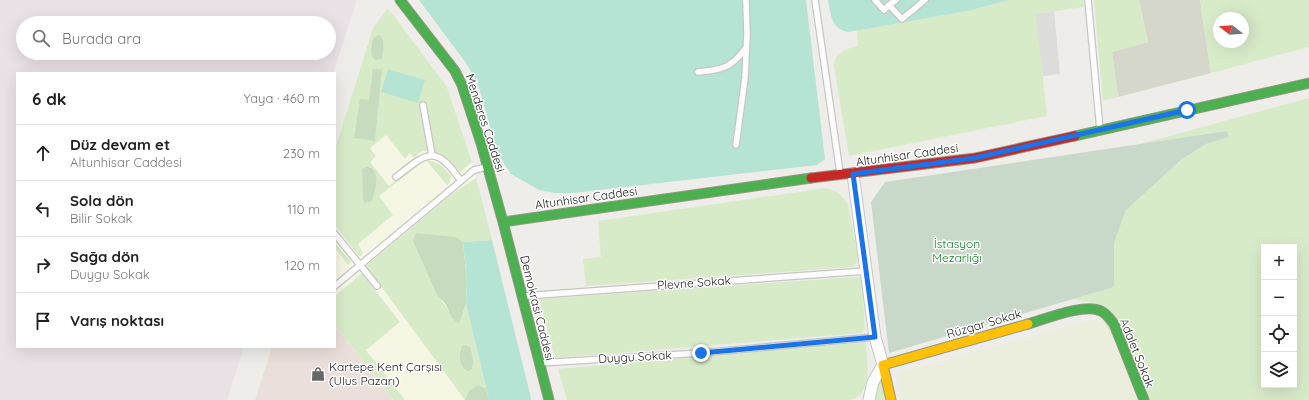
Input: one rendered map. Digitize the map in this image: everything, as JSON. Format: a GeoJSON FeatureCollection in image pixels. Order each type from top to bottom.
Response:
{"type":"FeatureCollection","features":[{"type":"Feature","properties":{"kind":"street","name":"Menderes Caddesi"},"geometry":{"type":"LineString","coordinates":[[400,0],[455,71],[462,84],[488,167],[503,222]]}},
{"type":"Feature","properties":{"kind":"street","name":"Altunhisar Caddesi"},"geometry":{"type":"LineString","coordinates":[[503,222],[840,175],[975,158],[1309,83]]}},
{"type":"Feature","properties":{"kind":"street"},"geometry":{"type":"LineString","coordinates":[[853,174],[875,337],[891,400]]}},
{"type":"Feature","properties":{"kind":"street","name":"Demokrasi Caddesi"},"geometry":{"type":"LineString","coordinates":[[503,222],[549,400]]}},
{"type":"Feature","properties":{"kind":"street","name":"Adalet Sokak"},"geometry":{"type":"LineString","coordinates":[[1092,309],[1100,309],[1108,315],[1114,324],[1144,400]]}},
{"type":"Feature","properties":{"kind":"street","name":"Rüzgar Sokak"},"geometry":{"type":"LineString","coordinates":[[883,365],[1074,311],[1092,309]]}},
{"type":"Feature","properties":{"kind":"street"},"geometry":{"type":"LineString","coordinates":[[869,400],[873,382],[883,365]]}},
{"type":"Feature","properties":{"kind":"lane"},"geometry":{"type":"LineString","coordinates":[[736,145],[745,78],[746,0]]}},
{"type":"Feature","properties":{"kind":"lane"},"geometry":{"type":"LineString","coordinates":[[815,0],[840,175]]}},
{"type":"Feature","properties":{"kind":"lane"},"geometry":{"type":"LineString","coordinates":[[875,0],[884,10],[896,0]]}},
{"type":"Feature","properties":{"kind":"lane"},"geometry":{"type":"LineString","coordinates":[[889,5],[902,19],[925,0]]}},
{"type":"Feature","properties":{"kind":"lane"},"geometry":{"type":"LineString","coordinates":[[1088,0],[1100,130]]}},
{"type":"Feature","properties":{"kind":"lane"},"geometry":{"type":"LineString","coordinates":[[698,72],[720,70],[732,62],[746,48]]}},
{"type":"Feature","properties":{"kind":"lane"},"geometry":{"type":"LineString","coordinates":[[422,105],[432,155]]}},
{"type":"Feature","properties":{"kind":"lane"},"geometry":{"type":"LineString","coordinates":[[396,176],[423,156],[432,155],[450,166],[461,181]]}},
{"type":"Feature","properties":{"kind":"lane"},"geometry":{"type":"LineString","coordinates":[[336,285],[474,170],[488,167]]}},
{"type":"Feature","properties":{"kind":"lane"},"geometry":{"type":"LineString","coordinates":[[336,235],[377,286]]}},
{"type":"Feature","properties":{"kind":"lane","name":"Plevne Sokak"},"geometry":{"type":"LineString","coordinates":[[521,296],[867,271]]}},
{"type":"Feature","properties":{"kind":"lane","name":"Duygu Sokak"},"geometry":{"type":"LineString","coordinates":[[539,363],[701,353],[875,337]]}},
{"type":"Feature","properties":{"kind":"shaded area"},"geometry":{"type":"Polygon","coordinates":[[[0,0],[357,0],[333,72],[16,72],[16,348],[244,348],[227,400],[0,400],[0,0]]]}},
{"type":"Feature","properties":{"kind":"shaded area"},"geometry":{"type":"Polygon","coordinates":[[[1139,0],[1200,0],[1211,73],[1118,97],[1112,52],[1148,42],[1139,0]]]}},
{"type":"Feature","properties":{"kind":"shaded area"},"geometry":{"type":"Polygon","coordinates":[[[387,9],[392,13],[447,87],[472,162],[531,400],[393,400],[336,326],[336,146],[373,28],[387,9]]]}},
{"type":"Feature","properties":{"kind":"shaded area"},"geometry":{"type":"Polygon","coordinates":[[[1054,11],[1060,74],[1043,76],[1035,14],[1054,11]]]}},
{"type":"Feature","properties":{"kind":"shaded area"},"geometry":{"type":"Polygon","coordinates":[[[1091,320],[1105,322],[1108,327],[1139,400],[903,400],[897,373],[1091,320]]]}},
{"type":"Feature","properties":{"kind":"shaded area","name":"Kartepe Kent Çarşısı (Ulus Pazarı)"},"geometry":{"type":"Polygon","coordinates":[[[336,326],[393,400],[255,400],[272,348],[336,348],[336,326]]]}},
{"type":"Feature","properties":{"kind":"green space"},"geometry":{"type":"Polygon","coordinates":[[[419,0],[806,0],[825,159],[817,165],[573,193],[555,193],[539,190],[511,174],[498,154],[477,81],[466,63],[419,0]]]}},
{"type":"Feature","properties":{"kind":"green space"},"geometry":{"type":"Polygon","coordinates":[[[828,0],[1009,0],[968,11],[848,32],[838,28],[835,24],[831,15],[828,0]]]}},
{"type":"Feature","properties":{"kind":"green space"},"geometry":{"type":"Polygon","coordinates":[[[1009,0],[1083,0],[1084,7],[1036,14],[1047,116],[849,156],[834,66],[836,57],[839,54],[845,50],[858,46],[857,30],[968,11],[1009,0]]]}},
{"type":"Feature","properties":{"kind":"green space"},"geometry":{"type":"Polygon","coordinates":[[[1094,0],[1139,0],[1148,42],[1112,52],[1118,97],[1103,100],[1094,0]]]}},
{"type":"Feature","properties":{"kind":"green space"},"geometry":{"type":"Polygon","coordinates":[[[1200,0],[1309,0],[1309,47],[1211,73],[1200,0]]]}},
{"type":"Feature","properties":{"kind":"green space"},"geometry":{"type":"Polygon","coordinates":[[[387,9],[392,13],[447,87],[472,162],[460,172],[448,159],[434,152],[422,151],[414,158],[410,153],[405,159],[386,135],[370,148],[376,156],[370,162],[389,186],[424,158],[441,165],[451,176],[450,182],[447,185],[426,160],[379,196],[393,215],[358,244],[363,253],[361,256],[358,255],[336,226],[336,146],[373,28],[387,9]]]}},
{"type":"Feature","properties":{"kind":"green space"},"geometry":{"type":"Polygon","coordinates":[[[378,35],[381,36],[383,41],[383,53],[382,59],[375,60],[371,53],[373,38],[378,35]]]}},
{"type":"Feature","properties":{"kind":"green space"},"geometry":{"type":"Polygon","coordinates":[[[373,69],[382,69],[375,141],[354,138],[360,99],[369,100],[373,69]]]}},
{"type":"Feature","properties":{"kind":"green space"},"geometry":{"type":"Polygon","coordinates":[[[388,69],[425,80],[418,103],[381,92],[388,69]]]}},
{"type":"Feature","properties":{"kind":"green space"},"geometry":{"type":"Polygon","coordinates":[[[1309,98],[1309,400],[1147,400],[1094,303],[1073,299],[1114,287],[1114,243],[1126,210],[1182,159],[1206,144],[1228,137],[1227,131],[1140,144],[1309,98]]]}},
{"type":"Feature","properties":{"kind":"green space","name":"İstasyon Mezarlığı"},"geometry":{"type":"Polygon","coordinates":[[[1227,131],[1229,137],[1206,144],[1182,159],[1126,210],[1114,243],[1114,287],[889,353],[871,202],[885,182],[1227,131]]]}},
{"type":"Feature","properties":{"kind":"green space"},"geometry":{"type":"Polygon","coordinates":[[[367,167],[372,168],[376,176],[376,184],[372,201],[365,203],[363,200],[362,169],[367,167]]]}},
{"type":"Feature","properties":{"kind":"green space"},"geometry":{"type":"Polygon","coordinates":[[[476,178],[492,240],[463,242],[456,237],[438,297],[459,324],[466,304],[489,400],[465,400],[366,266],[452,194],[476,178]]]}},
{"type":"Feature","properties":{"kind":"green space"},"geometry":{"type":"Polygon","coordinates":[[[827,188],[839,194],[848,205],[858,256],[857,263],[853,267],[586,286],[583,259],[601,257],[598,221],[827,188]]]}},
{"type":"Feature","properties":{"kind":"green space"},"geometry":{"type":"Polygon","coordinates":[[[416,233],[456,237],[463,242],[467,281],[466,304],[459,324],[452,318],[445,303],[438,297],[413,241],[416,233]]]}},
{"type":"Feature","properties":{"kind":"green space"},"geometry":{"type":"Polygon","coordinates":[[[492,240],[531,400],[489,400],[466,304],[467,281],[463,242],[492,240]]]}},
{"type":"Feature","properties":{"kind":"green space"},"geometry":{"type":"Polygon","coordinates":[[[336,244],[351,262],[348,265],[336,249],[336,244]]]}},
{"type":"Feature","properties":{"kind":"green space"},"geometry":{"type":"Polygon","coordinates":[[[362,273],[400,322],[366,350],[405,400],[393,400],[336,326],[336,295],[362,273]]]}},
{"type":"Feature","properties":{"kind":"green space"},"geometry":{"type":"Polygon","coordinates":[[[857,277],[862,279],[865,328],[862,333],[555,358],[539,299],[857,277]]]}},
{"type":"Feature","properties":{"kind":"green space"},"geometry":{"type":"Polygon","coordinates":[[[866,342],[868,367],[866,384],[858,397],[850,400],[567,400],[558,369],[866,342]]]}},
{"type":"Feature","properties":{"kind":"green space"},"geometry":{"type":"Polygon","coordinates":[[[466,345],[470,347],[473,361],[471,370],[468,371],[462,366],[460,360],[462,346],[466,345]]]}},
{"type":"Feature","properties":{"kind":"green space"},"geometry":{"type":"Polygon","coordinates":[[[881,378],[885,400],[874,400],[881,378]]]}},
{"type":"Feature","properties":{"kind":"green space"},"geometry":{"type":"Polygon","coordinates":[[[478,385],[486,389],[489,400],[465,400],[469,391],[478,385]]]}},
{"type":"Feature","properties":{"kind":"traffic: fast"},"geometry":{"type":"LineString","coordinates":[[400,0],[455,71],[462,85],[481,143],[503,222],[549,400]]}},
{"type":"Feature","properties":{"kind":"traffic: fast"},"geometry":{"type":"LineString","coordinates":[[1075,136],[1309,83]]}},
{"type":"Feature","properties":{"kind":"traffic: fast"},"geometry":{"type":"LineString","coordinates":[[503,222],[811,178]]}},
{"type":"Feature","properties":{"kind":"traffic: fast"},"geometry":{"type":"LineString","coordinates":[[1028,324],[1075,310],[1094,309],[1103,312],[1114,324],[1144,400]]}},
{"type":"Feature","properties":{"kind":"traffic: slow"},"geometry":{"type":"LineString","coordinates":[[891,400],[883,365],[1028,324]]}},
{"type":"Feature","properties":{"kind":"traffic: jam"},"geometry":{"type":"LineString","coordinates":[[811,178],[975,158],[1075,136]]}},
{"type":"Feature","properties":{"kind":"place","name":"Kartepe Kent Çarşısı (Ulus Pazarı)"},"geometry":{"type":"Point","coordinates":[318,374]}},
{"type":"Feature","properties":{"kind":"route"},"geometry":{"type":"LineString","coordinates":[[701,353],[875,337],[853,174],[975,158],[1187,110]]}}]}
